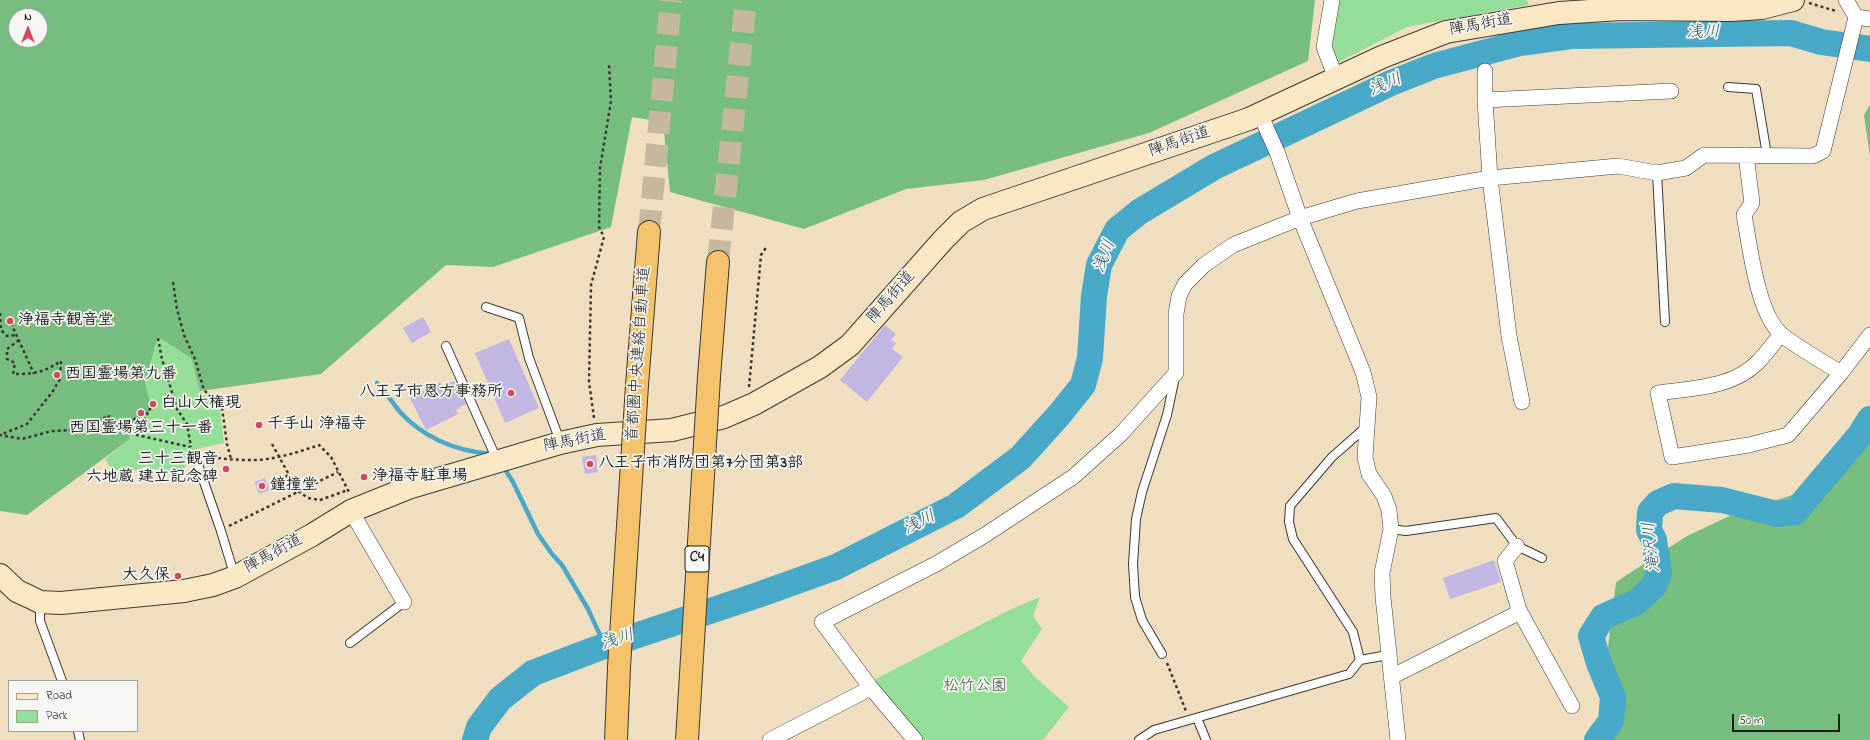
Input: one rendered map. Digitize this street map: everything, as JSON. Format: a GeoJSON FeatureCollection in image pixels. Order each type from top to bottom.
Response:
{"type":"FeatureCollection","features":[{"type":"Feature","properties":{"kind":"highway","name":"首都圏中央連絡自動車道"},"geometry":{"type":"LineString","coordinates":[[616,740],[619,667],[649,232]]}},
{"type":"Feature","properties":{"kind":"highway","name":"C4"},"geometry":{"type":"LineString","coordinates":[[688,740],[709,378],[718,262]]}},
{"type":"Feature","properties":{"kind":"main road","name":"陣馬街道"},"geometry":{"type":"LineString","coordinates":[[3,581],[17,591],[40,602],[61,604],[184,591],[213,585],[235,576],[351,511],[408,488],[498,460],[560,443],[597,435],[672,430],[724,417],[754,404],[820,366],[850,345],[943,240],[961,222],[983,209],[1262,119],[1336,78],[1410,45],[1446,32],[1557,7],[1731,10],[1762,8],[1799,1]]}},
{"type":"Feature","properties":{"kind":"street"},"geometry":{"type":"LineString","coordinates":[[1332,0],[1324,47],[1336,78]]}},
{"type":"Feature","properties":{"kind":"street"},"geometry":{"type":"LineString","coordinates":[[915,740],[871,688],[822,622],[936,564],[984,536],[1073,476],[1121,434],[1176,373],[1176,314],[1179,296],[1185,284],[1204,265],[1233,245],[1300,218],[1357,201],[1490,178],[1618,166],[1657,173],[1686,168],[1704,155],[1813,156],[1822,151],[1843,69],[1860,20],[1846,0]]}},
{"type":"Feature","properties":{"kind":"street"},"geometry":{"type":"LineString","coordinates":[[1485,71],[1485,100],[1490,178],[1509,336],[1522,402]]}},
{"type":"Feature","properties":{"kind":"street"},"geometry":{"type":"LineString","coordinates":[[1485,100],[1671,91]]}},
{"type":"Feature","properties":{"kind":"street"},"geometry":{"type":"LineString","coordinates":[[1262,119],[1277,152],[1300,218],[1362,372],[1369,397],[1365,428],[1365,457],[1369,474],[1384,496],[1389,510],[1391,529],[1382,573],[1388,655],[1398,740]]}},
{"type":"Feature","properties":{"kind":"street"},"geometry":{"type":"LineString","coordinates":[[1746,155],[1752,203],[1744,215],[1759,289],[1769,317],[1781,334],[1841,373]]}},
{"type":"Feature","properties":{"kind":"street"},"geometry":{"type":"LineString","coordinates":[[1781,334],[1756,364],[1738,376],[1720,383],[1658,392],[1672,457],[1749,445],[1788,435],[1841,373],[1870,335]]}},
{"type":"Feature","properties":{"kind":"street"},"geometry":{"type":"LineString","coordinates":[[351,511],[404,602]]}},
{"type":"Feature","properties":{"kind":"street"},"geometry":{"type":"LineString","coordinates":[[1517,546],[1505,560],[1520,612],[1572,706]]}},
{"type":"Feature","properties":{"kind":"street"},"geometry":{"type":"LineString","coordinates":[[1391,677],[1520,612]]}},
{"type":"Feature","properties":{"kind":"street"},"geometry":{"type":"LineString","coordinates":[[770,740],[871,688]]}},
{"type":"Feature","properties":{"kind":"lane"},"geometry":{"type":"LineString","coordinates":[[1728,87],[1756,89],[1767,155]]}},
{"type":"Feature","properties":{"kind":"lane"},"geometry":{"type":"LineString","coordinates":[[1657,173],[1665,322]]}},
{"type":"Feature","properties":{"kind":"lane"},"geometry":{"type":"LineString","coordinates":[[486,307],[519,318],[529,358],[560,443]]}},
{"type":"Feature","properties":{"kind":"lane"},"geometry":{"type":"LineString","coordinates":[[446,346],[498,460]]}},
{"type":"Feature","properties":{"kind":"lane"},"geometry":{"type":"LineString","coordinates":[[1162,654],[1142,620],[1136,597],[1133,564],[1136,519],[1142,492],[1167,415],[1176,373]]}},
{"type":"Feature","properties":{"kind":"lane"},"geometry":{"type":"LineString","coordinates":[[1360,660],[1353,632],[1293,539],[1288,522],[1290,506],[1332,457],[1365,428]]}},
{"type":"Feature","properties":{"kind":"lane"},"geometry":{"type":"LineString","coordinates":[[195,456],[235,576]]}},
{"type":"Feature","properties":{"kind":"lane"},"geometry":{"type":"LineString","coordinates":[[1391,529],[1406,531],[1496,518],[1517,546],[1542,558]]}},
{"type":"Feature","properties":{"kind":"lane"},"geometry":{"type":"LineString","coordinates":[[40,602],[40,621],[62,680]]}},
{"type":"Feature","properties":{"kind":"lane"},"geometry":{"type":"LineString","coordinates":[[350,643],[404,602]]}},
{"type":"Feature","properties":{"kind":"lane"},"geometry":{"type":"LineString","coordinates":[[1140,740],[1154,730],[1348,674],[1360,660],[1388,655]]}},
{"type":"Feature","properties":{"kind":"lane"},"geometry":{"type":"LineString","coordinates":[[1194,719],[1206,740]]}},
{"type":"Feature","properties":{"kind":"path"},"geometry":{"type":"LineString","coordinates":[[1799,1],[1860,20]]}},
{"type":"Feature","properties":{"kind":"path"},"geometry":{"type":"LineString","coordinates":[[597,435],[589,382],[591,285],[604,237],[599,227],[600,168],[611,101],[609,65]]}},
{"type":"Feature","properties":{"kind":"path"},"geometry":{"type":"LineString","coordinates":[[754,404],[749,388],[761,255],[767,246]]}},
{"type":"Feature","properties":{"kind":"path"},"geometry":{"type":"LineString","coordinates":[[173,282],[177,309],[184,335],[195,359],[204,390],[222,408],[227,444],[231,459]]}},
{"type":"Feature","properties":{"kind":"path"},"geometry":{"type":"LineString","coordinates":[[0,313],[1,330],[7,336],[17,335]]}},
{"type":"Feature","properties":{"kind":"path"},"geometry":{"type":"LineString","coordinates":[[11,323],[34,374]]}},
{"type":"Feature","properties":{"kind":"path"},"geometry":{"type":"LineString","coordinates":[[158,338],[162,359],[176,410],[187,424],[191,447],[195,456],[248,460],[279,457],[320,445],[331,457],[348,490],[320,500],[308,498],[298,491],[290,475],[279,457],[272,444]]}},
{"type":"Feature","properties":{"kind":"path"},"geometry":{"type":"LineString","coordinates":[[19,340],[7,349],[7,359],[15,363],[13,374],[34,374],[50,368],[61,361],[60,379],[53,391],[27,424],[0,435],[22,439],[52,431],[74,430],[109,416],[100,432],[130,422],[150,409],[138,430],[137,435],[191,447]]}},
{"type":"Feature","properties":{"kind":"path"},"geometry":{"type":"LineString","coordinates":[[221,531],[338,472]]}},
{"type":"Feature","properties":{"kind":"path"},"geometry":{"type":"LineString","coordinates":[[269,484],[290,475]]}},
{"type":"Feature","properties":{"kind":"path"},"geometry":{"type":"LineString","coordinates":[[1162,654],[1194,719]]}},
{"type":"Feature","properties":{"kind":"green space"},"geometry":{"type":"Polygon","coordinates":[[[0,0],[1315,0],[1308,61],[1149,133],[984,180],[906,189],[804,229],[670,192],[663,122],[632,117],[611,227],[493,267],[446,265],[321,374],[200,391],[191,358],[158,337],[145,382],[152,410],[128,428],[130,439],[27,515],[0,511],[0,0]]]}},
{"type":"Feature","properties":{"kind":"green space"},"geometry":{"type":"Polygon","coordinates":[[[1338,0],[1527,0],[1529,5],[1407,27],[1335,64],[1330,41],[1338,0]]]}},
{"type":"Feature","properties":{"kind":"green space"},"geometry":{"type":"Polygon","coordinates":[[[1870,105],[1870,156],[1864,115],[1870,105]]]}},
{"type":"Feature","properties":{"kind":"green space"},"geometry":{"type":"Polygon","coordinates":[[[158,337],[191,358],[200,391],[220,410],[224,443],[193,450],[182,474],[143,467],[117,479],[105,459],[130,439],[128,428],[152,410],[145,382],[158,337]]]}},
{"type":"Feature","properties":{"kind":"green space"},"geometry":{"type":"Polygon","coordinates":[[[1870,428],[1870,740],[1608,740],[1606,663],[1616,582],[1687,536],[1738,512],[1802,492],[1862,444],[1870,428]]]}},
{"type":"Feature","properties":{"kind":"green space","name":"松竹公園"},"geometry":{"type":"Polygon","coordinates":[[[1040,597],[1033,616],[1042,629],[1021,661],[1037,679],[1069,707],[1043,740],[921,740],[872,681],[1007,611],[1040,597]]]}},
{"type":"Feature","properties":{"kind":"building"},"geometry":{"type":"Polygon","coordinates":[[[423,317],[431,332],[412,343],[403,328],[423,317]]]}},
{"type":"Feature","properties":{"kind":"building"},"geometry":{"type":"Polygon","coordinates":[[[885,325],[896,334],[891,340],[896,343],[892,349],[903,357],[867,402],[840,380],[885,325]]]}},
{"type":"Feature","properties":{"kind":"building"},"geometry":{"type":"Polygon","coordinates":[[[509,339],[539,408],[505,423],[475,353],[509,339]]]}},
{"type":"Feature","properties":{"kind":"building"},"geometry":{"type":"Polygon","coordinates":[[[454,381],[466,404],[456,410],[458,414],[426,430],[410,398],[440,382],[442,386],[454,381]]]}},
{"type":"Feature","properties":{"kind":"building","name":"八王子市消防団第7分団第3部"},"geometry":{"type":"Polygon","coordinates":[[[596,455],[598,472],[585,474],[582,457],[596,455]]]}},
{"type":"Feature","properties":{"kind":"building","name":"鐘撞堂"},"geometry":{"type":"Polygon","coordinates":[[[265,478],[270,490],[259,494],[254,482],[265,478]]]}},
{"type":"Feature","properties":{"kind":"building"},"geometry":{"type":"Polygon","coordinates":[[[1494,560],[1501,582],[1450,599],[1443,578],[1494,560]]]}},
{"type":"Feature","properties":{"kind":"waterway","name":"浅川"},"geometry":{"type":"LineString","coordinates":[[1756,24],[1757,35]]}},
{"type":"Feature","properties":{"kind":"waterway","name":"浅川"},"geometry":{"type":"LineString","coordinates":[[475,740],[479,727],[500,699],[533,673],[596,649],[758,595],[836,567],[956,506],[1020,458],[1059,415],[1083,385],[1090,358],[1094,296],[1099,265],[1117,230],[1139,212],[1214,167],[1391,83],[1434,66],[1520,43],[1571,36],[1791,33],[1821,42],[1870,49]]}},
{"type":"Feature","properties":{"kind":"waterway"},"geometry":{"type":"LineString","coordinates":[[377,383],[400,412],[409,421],[430,436],[442,442],[466,450],[491,454]]}},
{"type":"Feature","properties":{"kind":"waterway","name":"滝沢川"},"geometry":{"type":"LineString","coordinates":[[1597,740],[1611,721],[1613,697],[1599,663],[1591,636],[1603,617],[1637,602],[1654,586],[1659,573],[1654,540],[1649,530],[1650,512],[1658,503],[1674,496],[1722,500],[1777,514],[1795,512],[1860,435],[1870,419]]}},
{"type":"Feature","properties":{"kind":"waterway"},"geometry":{"type":"LineString","coordinates":[[506,471],[513,482],[538,534],[562,565],[588,609],[605,646]]}},
{"type":"Feature","properties":{"kind":"tunnel"},"geometry":{"type":"LineString","coordinates":[[649,232],[671,0]]}},
{"type":"Feature","properties":{"kind":"tunnel"},"geometry":{"type":"LineString","coordinates":[[718,262],[746,0]]}},
{"type":"Feature","properties":{"kind":"place","name":"浄福寺観音堂"},"geometry":{"type":"Point","coordinates":[10,321]}},
{"type":"Feature","properties":{"kind":"place","name":"西国霊場第九番"},"geometry":{"type":"Point","coordinates":[57,375]}},
{"type":"Feature","properties":{"kind":"place","name":"八王子市恩方事務所"},"geometry":{"type":"Point","coordinates":[511,393]}},
{"type":"Feature","properties":{"kind":"place","name":"白山大権現"},"geometry":{"type":"Point","coordinates":[153,404]}},
{"type":"Feature","properties":{"kind":"place","name":"西国霊場第三十一番"},"geometry":{"type":"Point","coordinates":[141,413]}},
{"type":"Feature","properties":{"kind":"place","name":"千手山 浄福寺"},"geometry":{"type":"Point","coordinates":[259,425]}},
{"type":"Feature","properties":{"kind":"place","name":"八王子市消防団第7分団第3部"},"geometry":{"type":"Point","coordinates":[590,464]}},
{"type":"Feature","properties":{"kind":"place","name":"三十三観音 六地蔵 建立記念碑"},"geometry":{"type":"Point","coordinates":[226,469]}},
{"type":"Feature","properties":{"kind":"place","name":"浄福寺駐車場"},"geometry":{"type":"Point","coordinates":[364,477]}},
{"type":"Feature","properties":{"kind":"place","name":"鐘撞堂"},"geometry":{"type":"Point","coordinates":[262,486]}},
{"type":"Feature","properties":{"kind":"place","name":"大久保"},"geometry":{"type":"Point","coordinates":[178,576]}}]}
